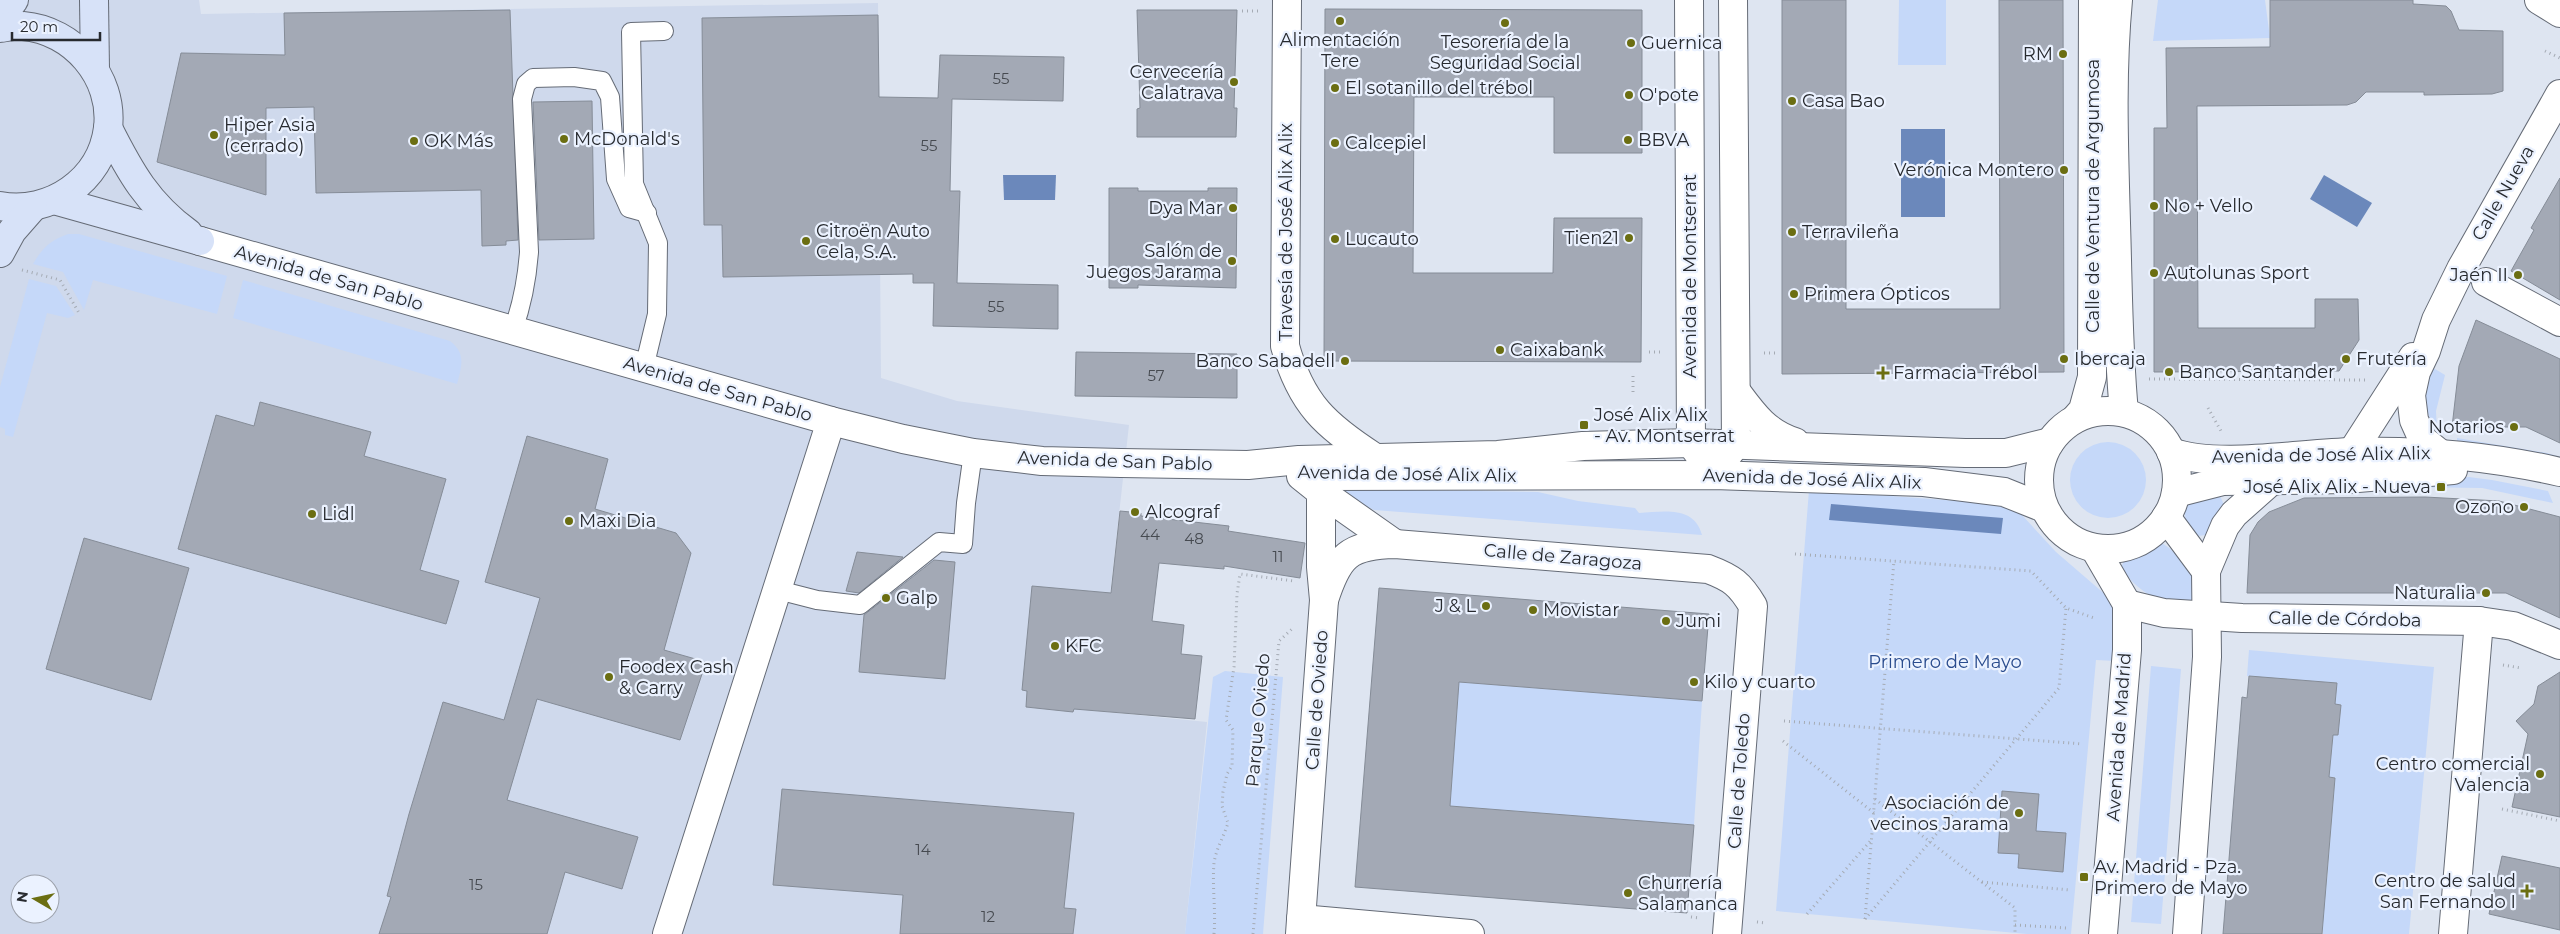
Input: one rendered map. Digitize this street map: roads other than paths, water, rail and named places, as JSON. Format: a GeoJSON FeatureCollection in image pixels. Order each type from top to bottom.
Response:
{"type":"FeatureCollection","features":[{"type":"Feature","properties":{"kind":"main road"},"geometry":{"type":"LineString","coordinates":[[0,19],[14,0]]}},
{"type":"Feature","properties":{"kind":"main road"},"geometry":{"type":"LineString","coordinates":[[8,261],[12,231],[44,204],[74,188],[91,171],[102,150],[108,128],[106,98],[95,69],[94,0]]}},
{"type":"Feature","properties":{"kind":"main road"},"geometry":{"type":"LineString","coordinates":[[0,28],[22,26],[51,32],[76,47],[95,69]]}},
{"type":"Feature","properties":{"kind":"main road","name":"Avenida de San Pablo"},"geometry":{"type":"LineString","coordinates":[[108,128],[125,163],[144,192],[166,216],[200,241]]}},
{"type":"Feature","properties":{"kind":"main road","name":"Avenida de San Pablo"},"geometry":{"type":"LineString","coordinates":[[0,206],[13,208],[44,204],[200,241]]}},
{"type":"Feature","properties":{"kind":"street","name":"Travesía de José Alix Alix"},"geometry":{"type":"LineString","coordinates":[[1287,0],[1285,346],[1291,369],[1305,396],[1322,419],[1348,440],[1374,457]]}},
{"type":"Feature","properties":{"kind":"street","name":"Avenida de Montserrat"},"geometry":{"type":"LineString","coordinates":[[1689,0],[1691,443]]}},
{"type":"Feature","properties":{"kind":"street"},"geometry":{"type":"LineString","coordinates":[[1691,443],[1714,475],[1736,444],[1733,0]]}},
{"type":"Feature","properties":{"kind":"street","name":"Calle de Ventura de Argumosa"},"geometry":{"type":"LineString","coordinates":[[2076,418],[2084,410],[2092,377],[2093,0]]}},
{"type":"Feature","properties":{"kind":"street","name":"Calle de Ventura de Argumosa"},"geometry":{"type":"LineString","coordinates":[[2118,0],[2114,73],[2120,378],[2124,412]]}},
{"type":"Feature","properties":{"kind":"street"},"geometry":{"type":"LineString","coordinates":[[2539,0],[2560,13]]}},
{"type":"Feature","properties":{"kind":"street","name":"Calle Nueva"},"geometry":{"type":"LineString","coordinates":[[2286,480],[2331,466],[2352,452],[2436,320],[2460,269],[2560,94]]}},
{"type":"Feature","properties":{"kind":"street","name":"Avenida de San Pablo"},"geometry":{"type":"LineString","coordinates":[[200,241],[831,421],[902,439],[973,453],[1042,460],[1248,465]]}},
{"type":"Feature","properties":{"kind":"street"},"geometry":{"type":"LineString","coordinates":[[2486,282],[2560,322]]}},
{"type":"Feature","properties":{"kind":"street","name":"Calle Nueva"},"geometry":{"type":"LineString","coordinates":[[2436,320],[2426,351],[2416,372],[2411,395],[2414,420],[2420,434],[2438,452]]}},
{"type":"Feature","properties":{"kind":"street","name":"Avenida de José Alix Alix"},"geometry":{"type":"LineString","coordinates":[[1736,391],[1762,425],[1780,437],[1819,447]]}},
{"type":"Feature","properties":{"kind":"street"},"geometry":{"type":"LineString","coordinates":[[1647,444],[1678,422],[1690,403]]}},
{"type":"Feature","properties":{"kind":"street"},"geometry":{"type":"LineString","coordinates":[[2103,411],[2124,412],[2146,422],[2157,431],[2171,452],[2177,472],[2176,492],[2166,517],[2146,538],[2123,548],[2095,549],[2081,545],[2063,534],[2044,508],[2038,485],[2040,462],[2050,442],[2064,426],[2076,418],[2103,411]]}},
{"type":"Feature","properties":{"kind":"street"},"geometry":{"type":"LineString","coordinates":[[667,934],[831,421]]}},
{"type":"Feature","properties":{"kind":"street","name":"Avenida de José Alix Alix"},"geometry":{"type":"LineString","coordinates":[[1248,465],[1300,460],[1498,455],[1583,446],[1691,443],[1956,453],[2006,453],[2050,442]]}},
{"type":"Feature","properties":{"kind":"street","name":"Avenida de José Alix Alix"},"geometry":{"type":"LineString","coordinates":[[2171,452],[2194,458],[2222,460],[2352,452],[2438,452],[2524,464],[2560,472]]}},
{"type":"Feature","properties":{"kind":"street","name":"Avenida de José Alix Alix"},"geometry":{"type":"LineString","coordinates":[[1248,465],[1311,484],[1714,475],[1958,485],[2004,492],[2044,508]]}},
{"type":"Feature","properties":{"kind":"street","name":"Avenida de José Alix Alix"},"geometry":{"type":"LineString","coordinates":[[2176,492],[2223,482],[2346,479],[2443,470],[2485,470],[2560,485]]}},
{"type":"Feature","properties":{"kind":"street"},"geometry":{"type":"LineString","coordinates":[[2187,934],[2207,657],[2206,571],[2220,534],[2234,514],[2270,482],[2286,480]]}},
{"type":"Feature","properties":{"kind":"street"},"geometry":{"type":"LineString","coordinates":[[1311,484],[1395,544]]}},
{"type":"Feature","properties":{"kind":"street","name":"Calle de Oviedo"},"geometry":{"type":"LineString","coordinates":[[1300,926],[1324,600],[1311,484]]}},
{"type":"Feature","properties":{"kind":"street"},"geometry":{"type":"LineString","coordinates":[[2166,517],[2206,571]]}},
{"type":"Feature","properties":{"kind":"street","name":"Calle de Zaragoza"},"geometry":{"type":"LineString","coordinates":[[1324,600],[1337,566],[1352,551],[1370,544],[1395,544],[1708,569],[1728,576]]}},
{"type":"Feature","properties":{"kind":"street"},"geometry":{"type":"LineString","coordinates":[[2095,549],[2127,604]]}},
{"type":"Feature","properties":{"kind":"street","name":"Calle de Toledo"},"geometry":{"type":"LineString","coordinates":[[1727,934],[1753,606],[1743,589],[1728,576]]}},
{"type":"Feature","properties":{"kind":"street","name":"Calle de Córdoba"},"geometry":{"type":"LineString","coordinates":[[2127,604],[2164,612],[2207,616],[2479,621],[2513,626],[2560,645]]}},
{"type":"Feature","properties":{"kind":"street","name":"Avenida de Madrid"},"geometry":{"type":"LineString","coordinates":[[2104,934],[2126,650],[2127,604]]}},
{"type":"Feature","properties":{"kind":"street"},"geometry":{"type":"LineString","coordinates":[[2453,934],[2479,621]]}},
{"type":"Feature","properties":{"kind":"street"},"geometry":{"type":"LineString","coordinates":[[1300,926],[1470,934]]}},
{"type":"Feature","properties":{"kind":"lane"},"geometry":{"type":"LineString","coordinates":[[644,368],[657,314],[658,243],[634,184],[631,32],[664,32]]}},
{"type":"Feature","properties":{"kind":"lane"},"geometry":{"type":"LineString","coordinates":[[513,330],[521,308],[529,252],[522,99],[526,84],[533,78],[574,77],[602,81],[610,97],[616,179],[629,208],[647,213]]}},
{"type":"Feature","properties":{"kind":"lane"},"geometry":{"type":"LineString","coordinates":[[778,590],[817,600],[860,605],[939,542],[963,544],[973,453]]}},
{"type":"Feature","properties":{"kind":"place","name":"Alimentación Tere"},"geometry":{"type":"Point","coordinates":[1340,21]}},
{"type":"Feature","properties":{"kind":"place","name":"Tesorería de la Seguridad Social"},"geometry":{"type":"Point","coordinates":[1505,23]}},
{"type":"Feature","properties":{"kind":"place","name":"Guernica"},"geometry":{"type":"Point","coordinates":[1631,43]}},
{"type":"Feature","properties":{"kind":"place","name":"RM"},"geometry":{"type":"Point","coordinates":[2063,54]}},
{"type":"Feature","properties":{"kind":"place","name":"Cervecería Calatrava"},"geometry":{"type":"Point","coordinates":[1234,82]}},
{"type":"Feature","properties":{"kind":"place","name":"El sotanillo del trébol"},"geometry":{"type":"Point","coordinates":[1335,88]}},
{"type":"Feature","properties":{"kind":"place","name":"O'pote"},"geometry":{"type":"Point","coordinates":[1629,95]}},
{"type":"Feature","properties":{"kind":"place","name":"Casa Bao"},"geometry":{"type":"Point","coordinates":[1792,101]}},
{"type":"Feature","properties":{"kind":"place","name":"Hiper Asia (cerrado)"},"geometry":{"type":"Point","coordinates":[214,135]}},
{"type":"Feature","properties":{"kind":"place","name":"McDonald's"},"geometry":{"type":"Point","coordinates":[564,139]}},
{"type":"Feature","properties":{"kind":"place","name":"BBVA"},"geometry":{"type":"Point","coordinates":[1628,140]}},
{"type":"Feature","properties":{"kind":"place","name":"OK Más"},"geometry":{"type":"Point","coordinates":[414,141]}},
{"type":"Feature","properties":{"kind":"place","name":"Calcepiel"},"geometry":{"type":"Point","coordinates":[1335,143]}},
{"type":"Feature","properties":{"kind":"place","name":"Verónica Montero"},"geometry":{"type":"Point","coordinates":[2064,170]}},
{"type":"Feature","properties":{"kind":"place","name":"No + Vello"},"geometry":{"type":"Point","coordinates":[2154,206]}},
{"type":"Feature","properties":{"kind":"place","name":"Dya Mar"},"geometry":{"type":"Point","coordinates":[1233,208]}},
{"type":"Feature","properties":{"kind":"place","name":"Terravileña"},"geometry":{"type":"Point","coordinates":[1792,232]}},
{"type":"Feature","properties":{"kind":"place","name":"Tien21"},"geometry":{"type":"Point","coordinates":[1629,238]}},
{"type":"Feature","properties":{"kind":"place","name":"Lucauto"},"geometry":{"type":"Point","coordinates":[1335,239]}},
{"type":"Feature","properties":{"kind":"place","name":"Citroën Auto Cela, S.A."},"geometry":{"type":"Point","coordinates":[806,241]}},
{"type":"Feature","properties":{"kind":"place","name":"Salón de Juegos Jarama"},"geometry":{"type":"Point","coordinates":[1232,261]}},
{"type":"Feature","properties":{"kind":"place","name":"Autolunas Sport"},"geometry":{"type":"Point","coordinates":[2154,273]}},
{"type":"Feature","properties":{"kind":"place","name":"Jaén II"},"geometry":{"type":"Point","coordinates":[2518,275]}},
{"type":"Feature","properties":{"kind":"place","name":"Primera Ópticos"},"geometry":{"type":"Point","coordinates":[1794,294]}},
{"type":"Feature","properties":{"kind":"place","name":"Caixabank"},"geometry":{"type":"Point","coordinates":[1500,350]}},
{"type":"Feature","properties":{"kind":"place","name":"Ibercaja"},"geometry":{"type":"Point","coordinates":[2064,359]}},
{"type":"Feature","properties":{"kind":"place","name":"Frutería"},"geometry":{"type":"Point","coordinates":[2346,359]}},
{"type":"Feature","properties":{"kind":"place","name":"Banco Sabadell"},"geometry":{"type":"Point","coordinates":[1345,361]}},
{"type":"Feature","properties":{"kind":"place","name":"Banco Santander"},"geometry":{"type":"Point","coordinates":[2169,372]}},
{"type":"Feature","properties":{"kind":"place","name":"Farmacia Trébol"},"geometry":{"type":"Point","coordinates":[1883,373]}},
{"type":"Feature","properties":{"kind":"place","name":"José Alix Alix - Av. Montserrat"},"geometry":{"type":"Point","coordinates":[1584,425]}},
{"type":"Feature","properties":{"kind":"place","name":"Notarios"},"geometry":{"type":"Point","coordinates":[2514,427]}},
{"type":"Feature","properties":{"kind":"place","name":"José Alix Alix - Nueva"},"geometry":{"type":"Point","coordinates":[2441,487]}},
{"type":"Feature","properties":{"kind":"place","name":"Ozono"},"geometry":{"type":"Point","coordinates":[2524,507]}},
{"type":"Feature","properties":{"kind":"place","name":"Alcograf"},"geometry":{"type":"Point","coordinates":[1135,512]}},
{"type":"Feature","properties":{"kind":"place","name":"Lidl"},"geometry":{"type":"Point","coordinates":[312,514]}},
{"type":"Feature","properties":{"kind":"place","name":"Maxi Dia"},"geometry":{"type":"Point","coordinates":[569,521]}},
{"type":"Feature","properties":{"kind":"place","name":"Naturalia"},"geometry":{"type":"Point","coordinates":[2486,593]}},
{"type":"Feature","properties":{"kind":"place","name":"Galp"},"geometry":{"type":"Point","coordinates":[886,598]}},
{"type":"Feature","properties":{"kind":"place","name":"J & L"},"geometry":{"type":"Point","coordinates":[1486,606]}},
{"type":"Feature","properties":{"kind":"place","name":"Movistar"},"geometry":{"type":"Point","coordinates":[1533,610]}},
{"type":"Feature","properties":{"kind":"place","name":"Jumi"},"geometry":{"type":"Point","coordinates":[1666,621]}},
{"type":"Feature","properties":{"kind":"place","name":"KFC"},"geometry":{"type":"Point","coordinates":[1055,646]}},
{"type":"Feature","properties":{"kind":"place","name":"Foodex Cash & Carry"},"geometry":{"type":"Point","coordinates":[609,677]}},
{"type":"Feature","properties":{"kind":"place","name":"Kilo y cuarto"},"geometry":{"type":"Point","coordinates":[1694,682]}},
{"type":"Feature","properties":{"kind":"place","name":"Centro comercial Valencia"},"geometry":{"type":"Point","coordinates":[2540,774]}},
{"type":"Feature","properties":{"kind":"place","name":"Asociación de vecinos Jarama"},"geometry":{"type":"Point","coordinates":[2019,813]}},
{"type":"Feature","properties":{"kind":"place","name":"Av. Madrid - Pza. Primero de Mayo"},"geometry":{"type":"Point","coordinates":[2084,877]}},
{"type":"Feature","properties":{"kind":"place","name":"Centro de salud San Fernando I"},"geometry":{"type":"Point","coordinates":[2527,891]}},
{"type":"Feature","properties":{"kind":"place","name":"Churrería Salamanca"},"geometry":{"type":"Point","coordinates":[1628,893]}},
{"type":"Feature","properties":{"kind":"park label","name":"Primero de Mayo"},"geometry":{"type":"Point","coordinates":[1945,662]}}]}
